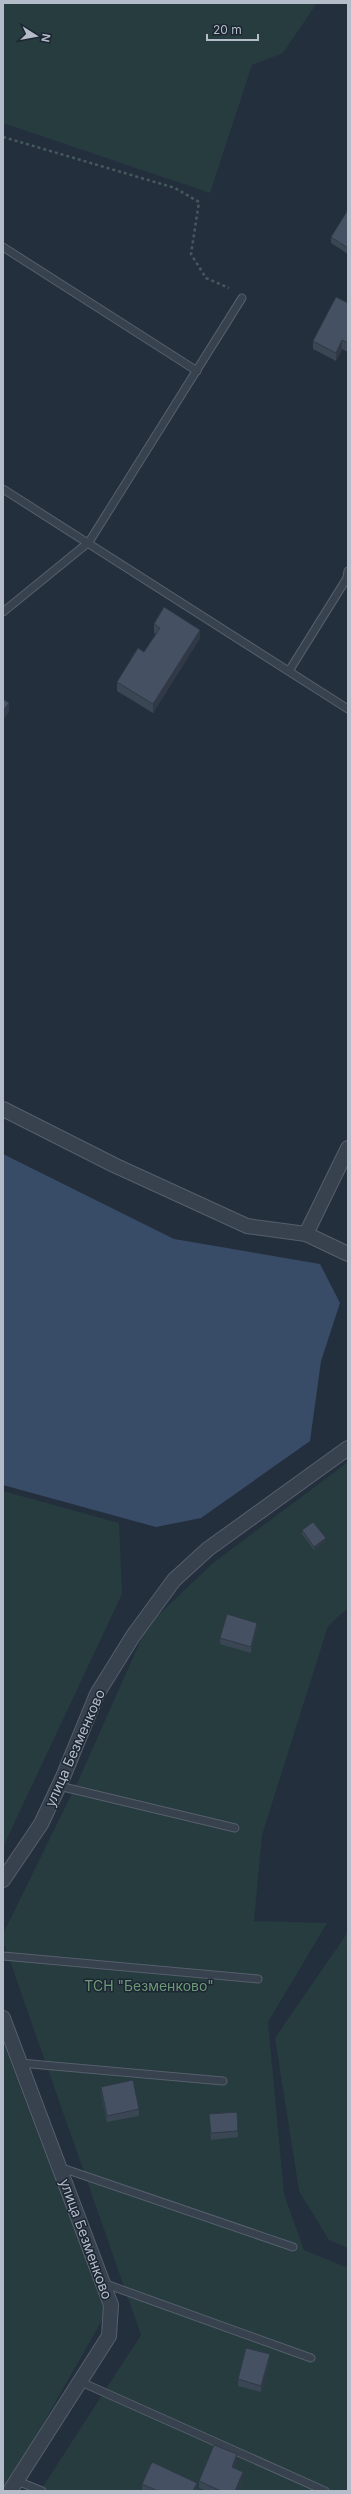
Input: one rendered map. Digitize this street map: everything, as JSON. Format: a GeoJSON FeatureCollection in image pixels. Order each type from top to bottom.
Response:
{"type":"FeatureCollection","features":[{"type":"Feature","properties":{"kind":"street"},"geometry":{"type":"LineString","coordinates":[[3,1109],[114,1165],[247,1226],[306,1234],[348,1254]]}},
{"type":"Feature","properties":{"kind":"street"},"geometry":{"type":"LineString","coordinates":[[306,1234],[348,1148]]}},
{"type":"Feature","properties":{"kind":"street","name":"улица Безменково"},"geometry":{"type":"LineString","coordinates":[[3,1880],[41,1824],[59,1786],[97,1694],[133,1636],[174,1580],[208,1549],[348,1448]]}},
{"type":"Feature","properties":{"kind":"street","name":"улица Безменково"},"geometry":{"type":"LineString","coordinates":[[3,2018],[111,2305],[109,2336],[81,2382],[13,2486]]}},
{"type":"Feature","properties":{"kind":"lane"},"geometry":{"type":"LineString","coordinates":[[3,247],[197,371]]}},
{"type":"Feature","properties":{"kind":"lane"},"geometry":{"type":"LineString","coordinates":[[3,612],[89,542],[242,298]]}},
{"type":"Feature","properties":{"kind":"lane"},"geometry":{"type":"LineString","coordinates":[[3,489],[89,542],[348,709]]}},
{"type":"Feature","properties":{"kind":"lane"},"geometry":{"type":"LineString","coordinates":[[289,671],[346,578],[348,571]]}},
{"type":"Feature","properties":{"kind":"lane"},"geometry":{"type":"LineString","coordinates":[[59,1786],[235,1828]]}},
{"type":"Feature","properties":{"kind":"lane"},"geometry":{"type":"LineString","coordinates":[[3,1956],[258,1979]]}},
{"type":"Feature","properties":{"kind":"lane"},"geometry":{"type":"LineString","coordinates":[[20,2063],[223,2081]]}},
{"type":"Feature","properties":{"kind":"lane"},"geometry":{"type":"LineString","coordinates":[[59,2166],[293,2247]]}},
{"type":"Feature","properties":{"kind":"lane"},"geometry":{"type":"LineString","coordinates":[[103,2283],[311,2358]]}},
{"type":"Feature","properties":{"kind":"lane"},"geometry":{"type":"LineString","coordinates":[[81,2382],[325,2491]]}},
{"type":"Feature","properties":{"kind":"lane"},"geometry":{"type":"LineString","coordinates":[[13,2486],[42,2491]]}},
{"type":"Feature","properties":{"kind":"path"},"geometry":{"type":"LineString","coordinates":[[3,137],[175,188],[199,202],[191,254],[206,278],[229,288]]}},
{"type":"Feature","properties":{"kind":"green space"},"geometry":{"type":"Polygon","coordinates":[[[3,3],[317,3],[283,53],[252,65],[210,193],[3,123],[3,3]]]}},
{"type":"Feature","properties":{"kind":"green space","name":"ТСН \"Безменково\""},"geometry":{"type":"Polygon","coordinates":[[[348,1462],[348,1608],[328,1626],[262,1835],[254,1921],[327,1923],[268,2022],[284,2194],[304,2250],[348,2268],[348,2491],[40,2491],[141,2335],[3,1941],[3,1934],[79,1779],[147,1626],[213,1563],[348,1462]]]}},
{"type":"Feature","properties":{"kind":"green space"},"geometry":{"type":"Polygon","coordinates":[[[3,1491],[119,1523],[122,1594],[3,1847],[3,1491]]]}},
{"type":"Feature","properties":{"kind":"green space"},"geometry":{"type":"Polygon","coordinates":[[[348,1932],[348,2248],[329,2240],[299,2191],[275,2038],[348,1932]]]}},
{"type":"Feature","properties":{"kind":"green space"},"geometry":{"type":"Polygon","coordinates":[[[3,2042],[106,2313],[5,2491],[3,2491],[3,2042]]]}},
{"type":"Feature","properties":{"kind":"water"},"geometry":{"type":"Polygon","coordinates":[[[3,1154],[174,1239],[320,1264],[340,1303],[321,1361],[310,1441],[201,1518],[156,1527],[3,1485],[3,1154]]]}},
{"type":"Feature","properties":{"kind":"building"},"geometry":{"type":"Polygon","coordinates":[[[348,210],[348,248],[331,237],[348,210]]]}},
{"type":"Feature","properties":{"kind":"building"},"geometry":{"type":"Polygon","coordinates":[[[336,297],[348,303],[348,343],[342,340],[336,353],[313,341],[336,297]]]}},
{"type":"Feature","properties":{"kind":"building"},"geometry":{"type":"Polygon","coordinates":[[[164,607],[200,630],[153,704],[117,682],[138,648],[144,652],[160,628],[154,624],[164,607]]]}},
{"type":"Feature","properties":{"kind":"building"},"geometry":{"type":"Polygon","coordinates":[[[3,699],[9,703],[3,711],[3,699]]]}},
{"type":"Feature","properties":{"kind":"building"},"geometry":{"type":"Polygon","coordinates":[[[313,1522],[326,1538],[314,1547],[302,1530],[313,1522]]]}},
{"type":"Feature","properties":{"kind":"building"},"geometry":{"type":"Polygon","coordinates":[[[227,1614],[257,1623],[251,1647],[220,1638],[227,1614]]]}},
{"type":"Feature","properties":{"kind":"building"},"geometry":{"type":"Polygon","coordinates":[[[133,2080],[139,2109],[107,2116],[101,2087],[133,2080]]]}},
{"type":"Feature","properties":{"kind":"building"},"geometry":{"type":"Polygon","coordinates":[[[237,2112],[238,2131],[211,2133],[209,2114],[237,2112]]]}},
{"type":"Feature","properties":{"kind":"building"},"geometry":{"type":"Polygon","coordinates":[[[246,2348],[270,2354],[261,2386],[238,2379],[246,2348]]]}},
{"type":"Feature","properties":{"kind":"building"},"geometry":{"type":"Polygon","coordinates":[[[214,2445],[237,2454],[232,2467],[243,2472],[235,2491],[221,2491],[199,2481],[214,2445]]]}},
{"type":"Feature","properties":{"kind":"building"},"geometry":{"type":"Polygon","coordinates":[[[152,2462],[197,2483],[193,2491],[158,2491],[142,2484],[152,2462]]]}}]}
